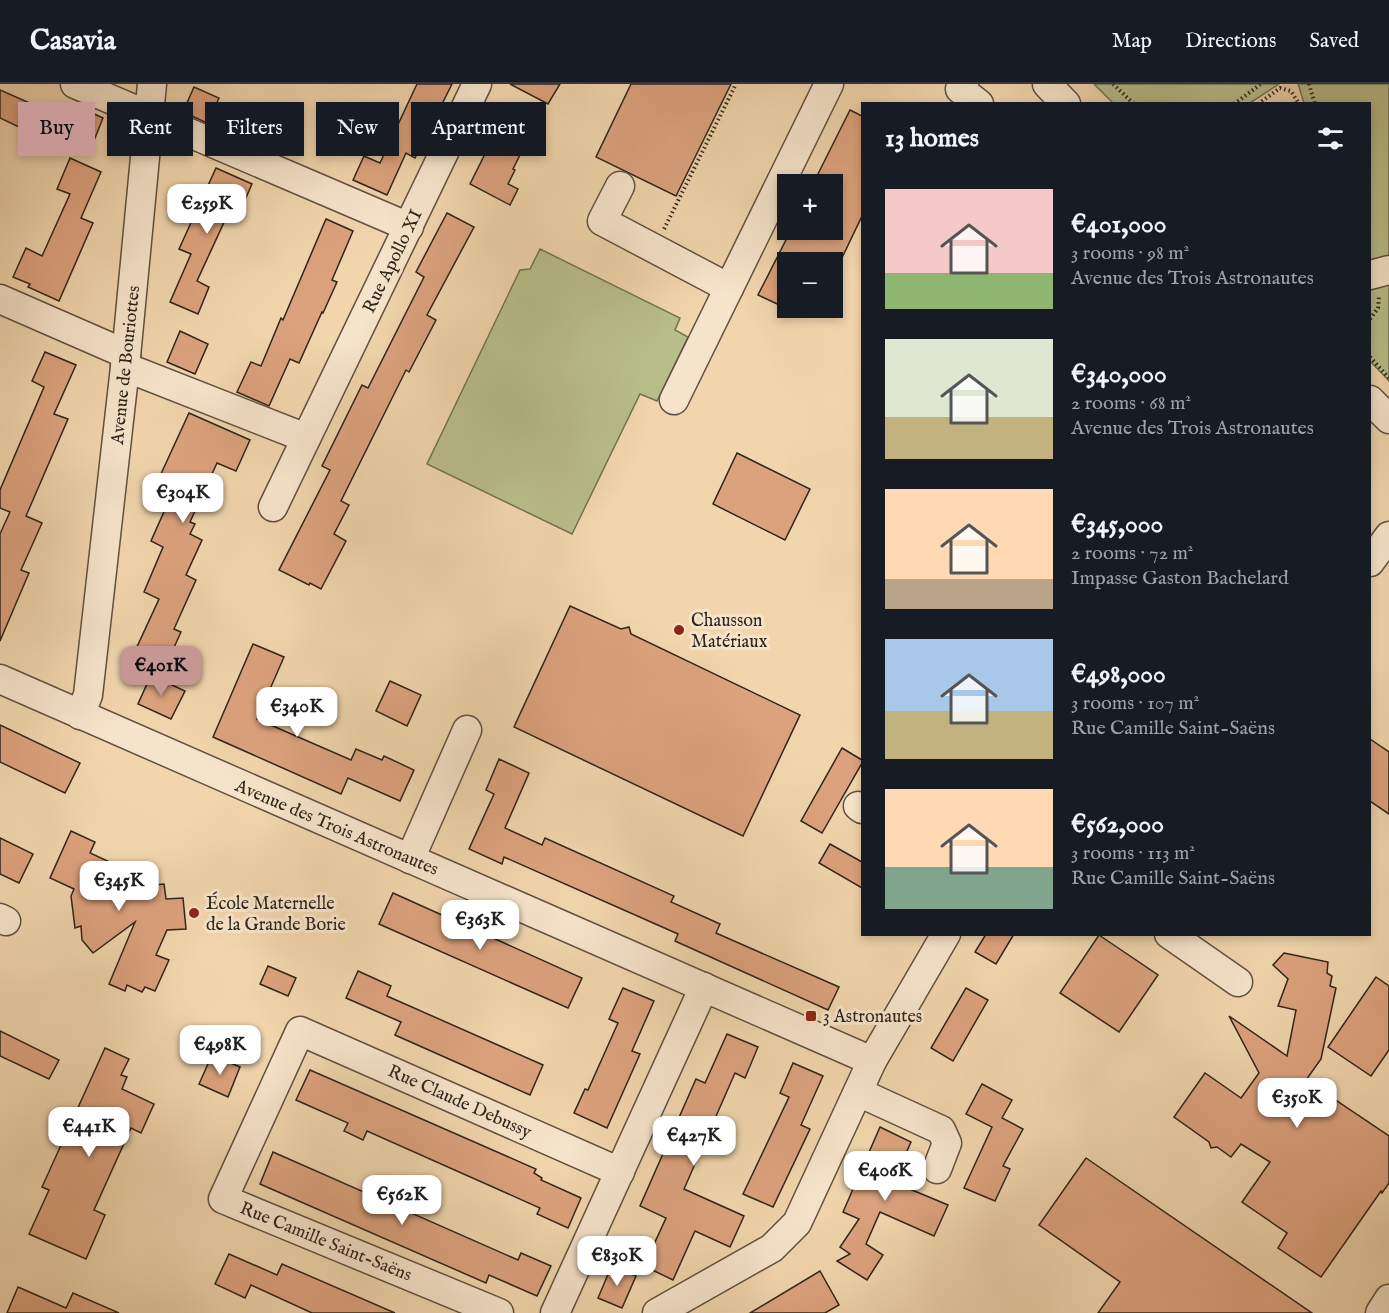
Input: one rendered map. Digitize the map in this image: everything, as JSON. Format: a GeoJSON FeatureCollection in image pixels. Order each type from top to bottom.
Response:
{"type":"FeatureCollection","features":[{"type":"Feature","properties":{"kind":"street"},"geometry":{"type":"LineString","coordinates":[[75,84],[117,102]]}},
{"type":"Feature","properties":{"kind":"street","name":"Avenue de Bouriottes"},"geometry":{"type":"LineString","coordinates":[[151,102],[153,84]]}},
{"type":"Feature","properties":{"kind":"street","name":"Rue Apollo XI"},"geometry":{"type":"LineString","coordinates":[[273,507],[477,84]]}},
{"type":"Feature","properties":{"kind":"street"},"geometry":{"type":"LineString","coordinates":[[674,400],[829,84]]}},
{"type":"Feature","properties":{"kind":"street"},"geometry":{"type":"LineString","coordinates":[[964,84],[960,89],[977,102]]}},
{"type":"Feature","properties":{"kind":"street"},"geometry":{"type":"LineString","coordinates":[[1047,84],[1064,102]]}},
{"type":"Feature","properties":{"kind":"street"},"geometry":{"type":"LineString","coordinates":[[193,134],[409,227]]}},
{"type":"Feature","properties":{"kind":"street","name":"Avenue de Bouriottes"},"geometry":{"type":"LineString","coordinates":[[80,716],[88,695],[126,360],[146,156]]}},
{"type":"Feature","properties":{"kind":"street"},"geometry":{"type":"LineString","coordinates":[[620,186],[602,221],[729,288]]}},
{"type":"Feature","properties":{"kind":"street"},"geometry":{"type":"LineString","coordinates":[[1371,275],[1389,270]]}},
{"type":"Feature","properties":{"kind":"street"},"geometry":{"type":"LineString","coordinates":[[0,299],[126,360],[306,438]]}},
{"type":"Feature","properties":{"kind":"street"},"geometry":{"type":"LineString","coordinates":[[1371,401],[1389,419]]}},
{"type":"Feature","properties":{"kind":"street"},"geometry":{"type":"LineString","coordinates":[[1371,561],[1389,536]]}},
{"type":"Feature","properties":{"kind":"street","name":"Avenue des Trois Astronautes"},"geometry":{"type":"LineString","coordinates":[[0,679],[872,1061]]}},
{"type":"Feature","properties":{"kind":"street"},"geometry":{"type":"LineString","coordinates":[[410,859],[467,730]]}},
{"type":"Feature","properties":{"kind":"street"},"geometry":{"type":"LineString","coordinates":[[657,1313],[772,1248],[797,1223],[872,1061],[945,936]]}},
{"type":"Feature","properties":{"kind":"street"},"geometry":{"type":"LineString","coordinates":[[1172,936],[1238,982]]}},
{"type":"Feature","properties":{"kind":"street"},"geometry":{"type":"LineString","coordinates":[[555,1313],[704,987]]}},
{"type":"Feature","properties":{"kind":"street","name":"Rue Claude Debussy"},"geometry":{"type":"LineString","coordinates":[[300,1031],[620,1172]]}},
{"type":"Feature","properties":{"kind":"street","name":"Rue Camille Saint-Saëns"},"geometry":{"type":"LineString","coordinates":[[300,1031],[223,1199],[500,1313]]}},
{"type":"Feature","properties":{"kind":"street"},"geometry":{"type":"LineString","coordinates":[[858,1092],[941,1130],[947,1143],[937,1169]]}},
{"type":"Feature","properties":{"kind":"street"},"geometry":{"type":"LineString","coordinates":[[1380,1313],[1389,1299]]}},
{"type":"Feature","properties":{"kind":"path"},"geometry":{"type":"LineString","coordinates":[[655,248],[736,84]]}},
{"type":"Feature","properties":{"kind":"path"},"geometry":{"type":"LineString","coordinates":[[1113,84],[1132,102]]}},
{"type":"Feature","properties":{"kind":"path"},"geometry":{"type":"LineString","coordinates":[[1237,102],[1261,84]]}},
{"type":"Feature","properties":{"kind":"path"},"geometry":{"type":"LineString","coordinates":[[1309,84],[1314,102]]}},
{"type":"Feature","properties":{"kind":"path"},"geometry":{"type":"LineString","coordinates":[[1261,102],[1280,88],[1291,91],[1298,102]]}},
{"type":"Feature","properties":{"kind":"path"},"geometry":{"type":"LineString","coordinates":[[1371,358],[1389,378]]}},
{"type":"Feature","properties":{"kind":"green space"},"geometry":{"type":"Polygon","coordinates":[[[1094,84],[1279,84],[1252,102],[1112,102],[1094,84]]]}},
{"type":"Feature","properties":{"kind":"green space"},"geometry":{"type":"Polygon","coordinates":[[[1298,84],[1389,84],[1389,381],[1371,362],[1371,102],[1304,102],[1298,84]]]}},
{"type":"Feature","properties":{"kind":"green space"},"geometry":{"type":"Polygon","coordinates":[[[540,249],[680,318],[675,330],[688,337],[657,401],[640,394],[572,534],[427,464],[520,270],[530,269],[540,249]]]}},
{"type":"Feature","properties":{"kind":"building"},"geometry":{"type":"Polygon","coordinates":[[[417,84],[452,84],[443,102],[411,102],[411,156],[406,153],[387,195],[353,180],[364,156],[380,163],[383,156],[399,156],[399,122],[417,84]]]}},
{"type":"Feature","properties":{"kind":"building"},"geometry":{"type":"Polygon","coordinates":[[[510,84],[560,84],[548,104],[510,84]]]}},
{"type":"Feature","properties":{"kind":"building"},"geometry":{"type":"Polygon","coordinates":[[[631,84],[731,84],[676,196],[596,157],[631,84]]]}},
{"type":"Feature","properties":{"kind":"building"},"geometry":{"type":"Polygon","coordinates":[[[194,87],[219,98],[217,102],[205,102],[205,122],[193,117],[193,102],[187,102],[194,87]]]}},
{"type":"Feature","properties":{"kind":"building"},"geometry":{"type":"Polygon","coordinates":[[[0,90],[27,102],[18,102],[18,127],[0,118],[0,90]]]}},
{"type":"Feature","properties":{"kind":"building"},"geometry":{"type":"Polygon","coordinates":[[[850,110],[861,116],[861,218],[843,256],[843,252],[780,252],[786,240],[843,240],[843,174],[818,174],[850,110]]]}},
{"type":"Feature","properties":{"kind":"building"},"geometry":{"type":"Polygon","coordinates":[[[95,114],[103,118],[95,138],[95,114]]]}},
{"type":"Feature","properties":{"kind":"building"},"geometry":{"type":"Polygon","coordinates":[[[484,156],[520,156],[508,184],[518,189],[510,205],[470,184],[484,156]]]}},
{"type":"Feature","properties":{"kind":"building"},"geometry":{"type":"Polygon","coordinates":[[[70,158],[101,172],[81,218],[93,223],[59,301],[28,287],[30,284],[13,277],[26,248],[42,256],[70,194],[57,189],[70,158]]]}},
{"type":"Feature","properties":{"kind":"building"},"geometry":{"type":"Polygon","coordinates":[[[216,168],[252,184],[241,209],[232,205],[197,281],[209,287],[198,314],[170,302],[191,254],[179,249],[216,168]]]}},
{"type":"Feature","properties":{"kind":"building"},"geometry":{"type":"Polygon","coordinates":[[[447,213],[474,227],[427,315],[436,320],[409,372],[406,370],[341,501],[349,505],[334,534],[346,541],[321,589],[310,583],[309,585],[279,570],[330,470],[322,466],[362,385],[368,388],[424,277],[416,272],[447,213]]]}},
{"type":"Feature","properties":{"kind":"building"},"geometry":{"type":"Polygon","coordinates":[[[326,219],[353,231],[332,280],[337,282],[299,363],[290,359],[269,406],[237,392],[251,362],[261,366],[326,219]]]}},
{"type":"Feature","properties":{"kind":"building"},"geometry":{"type":"Polygon","coordinates":[[[777,258],[777,304],[758,295],[777,258]]]}},
{"type":"Feature","properties":{"kind":"building"},"geometry":{"type":"Polygon","coordinates":[[[180,331],[208,344],[195,374],[167,362],[180,331]]]}},
{"type":"Feature","properties":{"kind":"building"},"geometry":{"type":"Polygon","coordinates":[[[45,352],[76,365],[54,414],[68,419],[26,516],[42,523],[21,570],[29,573],[0,641],[0,534],[10,512],[0,508],[0,490],[44,387],[32,381],[45,352]]]}},
{"type":"Feature","properties":{"kind":"building"},"geometry":{"type":"Polygon","coordinates":[[[189,413],[250,440],[236,471],[217,463],[190,522],[195,524],[190,534],[202,540],[186,575],[196,580],[174,629],[181,632],[167,663],[136,649],[159,599],[144,592],[163,547],[151,541],[171,496],[154,489],[189,413]]]}},
{"type":"Feature","properties":{"kind":"building"},"geometry":{"type":"Polygon","coordinates":[[[737,453],[810,489],[785,540],[713,504],[737,453]]]}},
{"type":"Feature","properties":{"kind":"building"},"geometry":{"type":"Polygon","coordinates":[[[570,606],[621,629],[629,627],[631,634],[800,715],[743,836],[514,727],[570,606]]]}},
{"type":"Feature","properties":{"kind":"building"},"geometry":{"type":"Polygon","coordinates":[[[253,644],[284,657],[257,719],[351,760],[356,749],[382,760],[384,756],[414,770],[400,801],[348,778],[341,794],[213,737],[253,644]]]}},
{"type":"Feature","properties":{"kind":"building"},"geometry":{"type":"Polygon","coordinates":[[[151,675],[185,691],[171,719],[138,704],[151,675]]]}},
{"type":"Feature","properties":{"kind":"building"},"geometry":{"type":"Polygon","coordinates":[[[390,681],[421,695],[407,726],[376,711],[390,681]]]}},
{"type":"Feature","properties":{"kind":"building"},"geometry":{"type":"Polygon","coordinates":[[[0,725],[80,763],[65,793],[0,762],[0,725]]]}},
{"type":"Feature","properties":{"kind":"building"},"geometry":{"type":"Polygon","coordinates":[[[1371,740],[1389,752],[1389,814],[1371,802],[1371,740]]]}},
{"type":"Feature","properties":{"kind":"building"},"geometry":{"type":"Polygon","coordinates":[[[842,748],[861,759],[861,765],[822,833],[801,821],[842,748]]]}},
{"type":"Feature","properties":{"kind":"building"},"geometry":{"type":"Polygon","coordinates":[[[499,759],[529,773],[505,828],[542,845],[545,838],[674,896],[671,902],[720,924],[716,933],[839,987],[828,1010],[675,941],[678,934],[504,857],[502,864],[469,849],[494,794],[486,790],[499,759]]]}},
{"type":"Feature","properties":{"kind":"building"},"geometry":{"type":"Polygon","coordinates":[[[71,831],[95,842],[90,853],[142,877],[143,886],[164,884],[166,899],[183,898],[186,929],[167,930],[156,955],[169,960],[155,991],[145,987],[142,992],[127,985],[125,991],[109,984],[135,922],[93,953],[82,940],[81,926],[75,928],[71,896],[74,889],[50,878],[71,831]]]}},
{"type":"Feature","properties":{"kind":"building"},"geometry":{"type":"Polygon","coordinates":[[[0,838],[33,854],[19,883],[0,874],[0,838]]]}},
{"type":"Feature","properties":{"kind":"building"},"geometry":{"type":"Polygon","coordinates":[[[830,844],[861,861],[861,887],[819,863],[830,844]]]}},
{"type":"Feature","properties":{"kind":"building"},"geometry":{"type":"Polygon","coordinates":[[[393,893],[582,978],[568,1008],[379,924],[393,893]]]}},
{"type":"Feature","properties":{"kind":"building"},"geometry":{"type":"Polygon","coordinates":[[[985,936],[1013,936],[996,964],[975,952],[985,936]]]}},
{"type":"Feature","properties":{"kind":"building"},"geometry":{"type":"Polygon","coordinates":[[[1098,936],[1158,975],[1119,1032],[1060,993],[1098,936]]]}},
{"type":"Feature","properties":{"kind":"building"},"geometry":{"type":"Polygon","coordinates":[[[1284,953],[1328,962],[1327,973],[1332,976],[1330,986],[1336,988],[1321,1059],[1306,1080],[1389,1136],[1389,1183],[1321,1277],[1278,1248],[1287,1233],[1242,1202],[1270,1162],[1241,1144],[1231,1157],[1217,1147],[1211,1148],[1209,1142],[1174,1117],[1205,1073],[1241,1098],[1259,1073],[1229,1016],[1287,1056],[1296,1010],[1278,1006],[1288,979],[1273,965],[1284,953]]]}},
{"type":"Feature","properties":{"kind":"building"},"geometry":{"type":"Polygon","coordinates":[[[268,966],[296,978],[288,996],[260,984],[268,966]]]}},
{"type":"Feature","properties":{"kind":"building"},"geometry":{"type":"Polygon","coordinates":[[[358,971],[391,986],[387,996],[543,1065],[530,1095],[395,1035],[401,1022],[346,998],[358,971]]]}},
{"type":"Feature","properties":{"kind":"building"},"geometry":{"type":"Polygon","coordinates":[[[1376,977],[1389,986],[1389,1050],[1371,1076],[1328,1047],[1376,977]]]}},
{"type":"Feature","properties":{"kind":"building"},"geometry":{"type":"Polygon","coordinates":[[[623,988],[654,1001],[632,1051],[640,1054],[607,1128],[574,1113],[585,1089],[588,1090],[618,1023],[609,1019],[623,988]]]}},
{"type":"Feature","properties":{"kind":"building"},"geometry":{"type":"Polygon","coordinates":[[[966,988],[988,1000],[953,1061],[931,1048],[966,988]]]}},
{"type":"Feature","properties":{"kind":"building"},"geometry":{"type":"Polygon","coordinates":[[[0,1031],[59,1060],[49,1079],[0,1056],[0,1031]]]}},
{"type":"Feature","properties":{"kind":"building"},"geometry":{"type":"Polygon","coordinates":[[[727,1034],[758,1047],[745,1078],[735,1073],[684,1189],[744,1216],[730,1247],[695,1231],[673,1280],[644,1266],[666,1218],[640,1206],[696,1079],[705,1083],[727,1034]]]}},
{"type":"Feature","properties":{"kind":"building"},"geometry":{"type":"Polygon","coordinates":[[[105,1048],[129,1059],[121,1075],[127,1077],[122,1089],[154,1104],[141,1133],[131,1128],[94,1210],[105,1215],[86,1259],[29,1234],[49,1190],[42,1187],[105,1048]]]}},
{"type":"Feature","properties":{"kind":"building"},"geometry":{"type":"Polygon","coordinates":[[[212,1055],[240,1067],[228,1097],[199,1084],[212,1055]]]}},
{"type":"Feature","properties":{"kind":"building"},"geometry":{"type":"Polygon","coordinates":[[[793,1063],[823,1076],[801,1125],[810,1129],[773,1207],[743,1194],[789,1097],[780,1093],[793,1063]]]}},
{"type":"Feature","properties":{"kind":"building"},"geometry":{"type":"Polygon","coordinates":[[[310,1070],[536,1169],[534,1173],[542,1178],[541,1180],[581,1198],[568,1228],[537,1214],[540,1208],[367,1131],[363,1140],[344,1131],[348,1123],[296,1100],[310,1070]]]}},
{"type":"Feature","properties":{"kind":"building"},"geometry":{"type":"Polygon","coordinates":[[[982,1084],[1012,1100],[1002,1118],[1023,1129],[1003,1166],[1010,1169],[995,1201],[964,1188],[992,1127],[966,1114],[982,1084]]]}},
{"type":"Feature","properties":{"kind":"building"},"geometry":{"type":"Polygon","coordinates":[[[880,1127],[911,1142],[893,1182],[948,1205],[934,1236],[880,1212],[866,1244],[883,1255],[867,1280],[837,1261],[850,1254],[840,1247],[859,1219],[843,1212],[880,1127]]]}},
{"type":"Feature","properties":{"kind":"building"},"geometry":{"type":"Polygon","coordinates":[[[273,1152],[518,1260],[521,1253],[551,1266],[537,1296],[489,1275],[486,1283],[260,1184],[273,1152]]]}},
{"type":"Feature","properties":{"kind":"building"},"geometry":{"type":"Polygon","coordinates":[[[1086,1158],[1312,1313],[1098,1313],[1120,1282],[1039,1225],[1086,1158]]]}},
{"type":"Feature","properties":{"kind":"building"},"geometry":{"type":"Polygon","coordinates":[[[229,1254],[277,1275],[282,1264],[395,1313],[312,1313],[251,1285],[245,1298],[215,1284],[229,1254]]]}},
{"type":"Feature","properties":{"kind":"building"},"geometry":{"type":"Polygon","coordinates":[[[612,1265],[636,1276],[622,1308],[598,1298],[612,1265]]]}},
{"type":"Feature","properties":{"kind":"building"},"geometry":{"type":"Polygon","coordinates":[[[820,1271],[839,1305],[825,1313],[750,1313],[820,1271]]]}},
{"type":"Feature","properties":{"kind":"building"},"geometry":{"type":"Polygon","coordinates":[[[18,1287],[66,1308],[73,1293],[119,1313],[7,1313],[18,1287]]]}},
{"type":"Feature","properties":{"kind":"place","name":"Chausson Matériaux"},"geometry":{"type":"Point","coordinates":[679,630]}},
{"type":"Feature","properties":{"kind":"place","name":"École Maternelle de la Grande Borie"},"geometry":{"type":"Point","coordinates":[194,913]}},
{"type":"Feature","properties":{"kind":"place","name":"3 Astronautes"},"geometry":{"type":"Point","coordinates":[811,1016]}}]}
